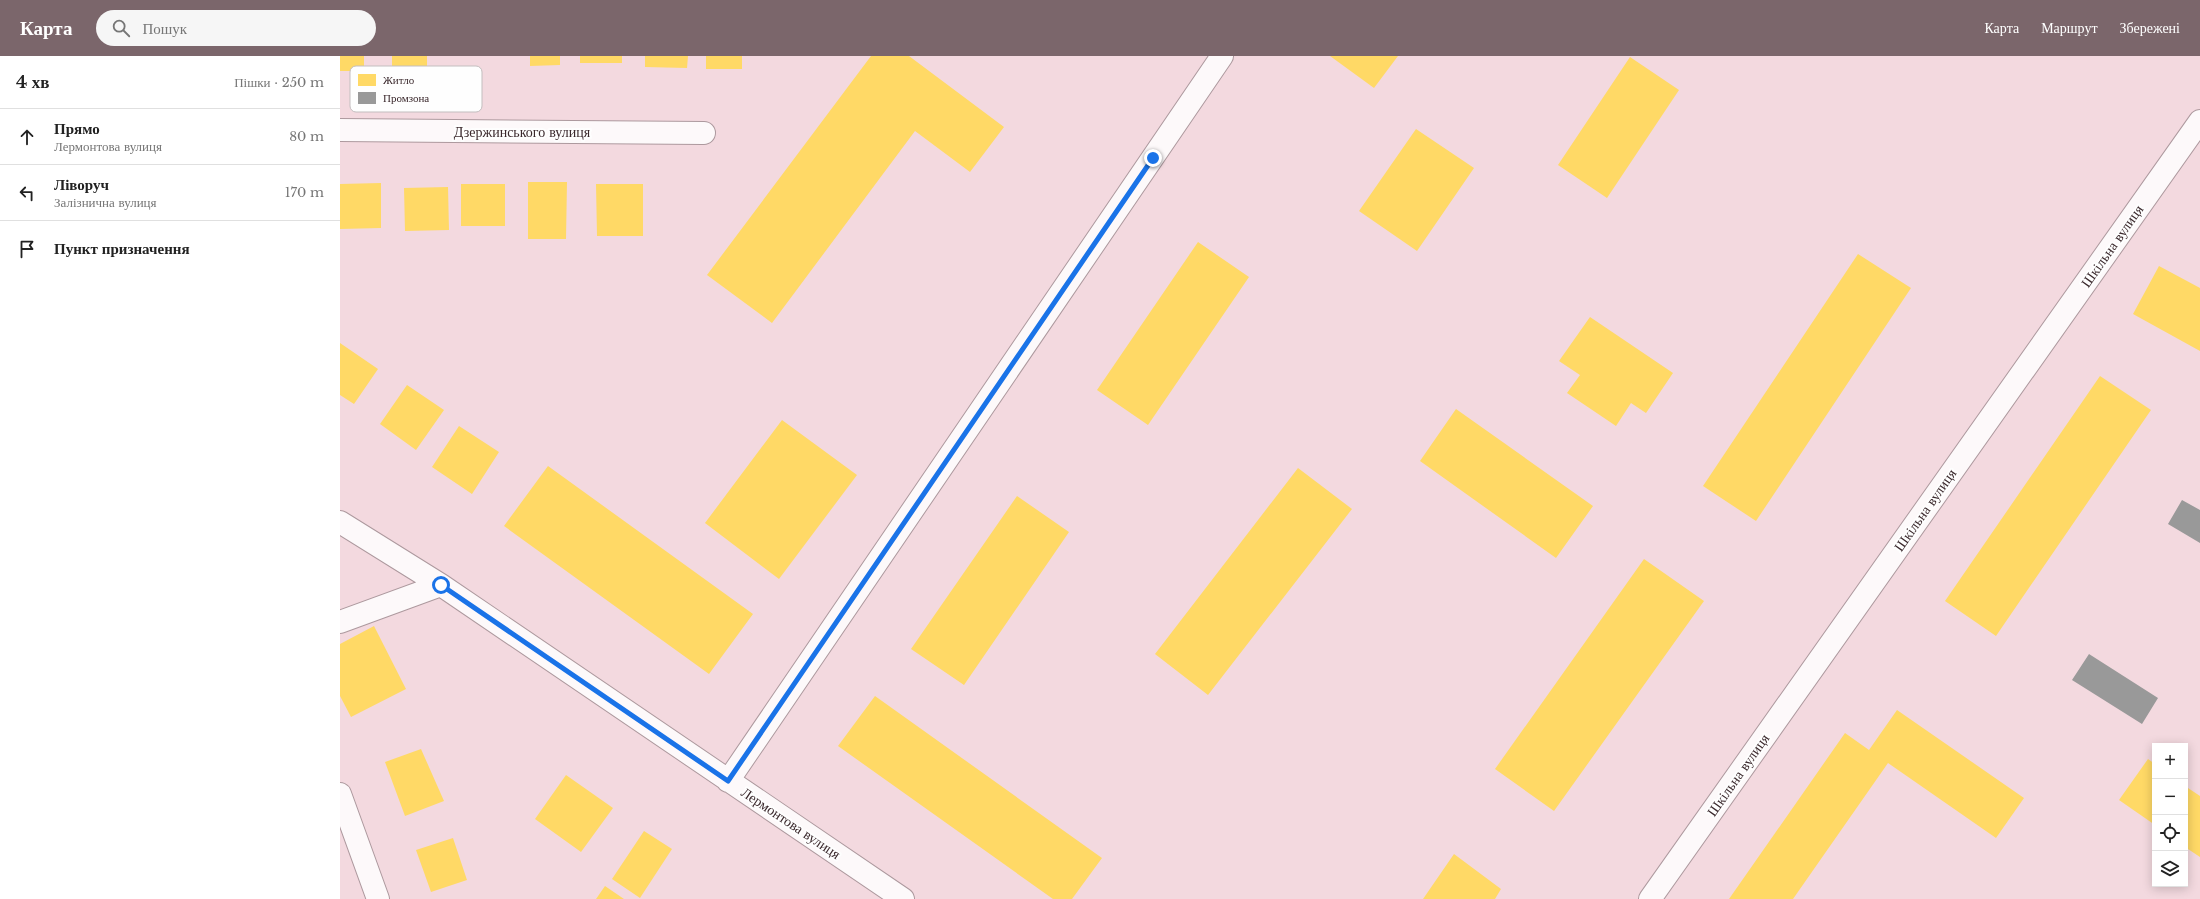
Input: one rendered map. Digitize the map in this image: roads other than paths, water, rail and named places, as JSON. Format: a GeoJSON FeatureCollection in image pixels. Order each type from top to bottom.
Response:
{"type":"FeatureCollection","features":[{"type":"Feature","properties":{"kind":"street"},"geometry":{"type":"LineString","coordinates":[[728,781],[1222,56]]}},
{"type":"Feature","properties":{"kind":"street","name":"Шкільна вулиця"},"geometry":{"type":"LineString","coordinates":[[1650,899],[2200,121]]}},
{"type":"Feature","properties":{"kind":"street","name":"Дзержинського вулиця"},"geometry":{"type":"LineString","coordinates":[[340,130],[704,134]]}},
{"type":"Feature","properties":{"kind":"street","name":"Лермонтова вулиця"},"geometry":{"type":"LineString","coordinates":[[340,522],[441,585],[903,899]]}},
{"type":"Feature","properties":{"kind":"street"},"geometry":{"type":"LineString","coordinates":[[340,622],[441,585]]}},
{"type":"Feature","properties":{"kind":"street"},"geometry":{"type":"LineString","coordinates":[[340,794],[378,899]]}}]}
